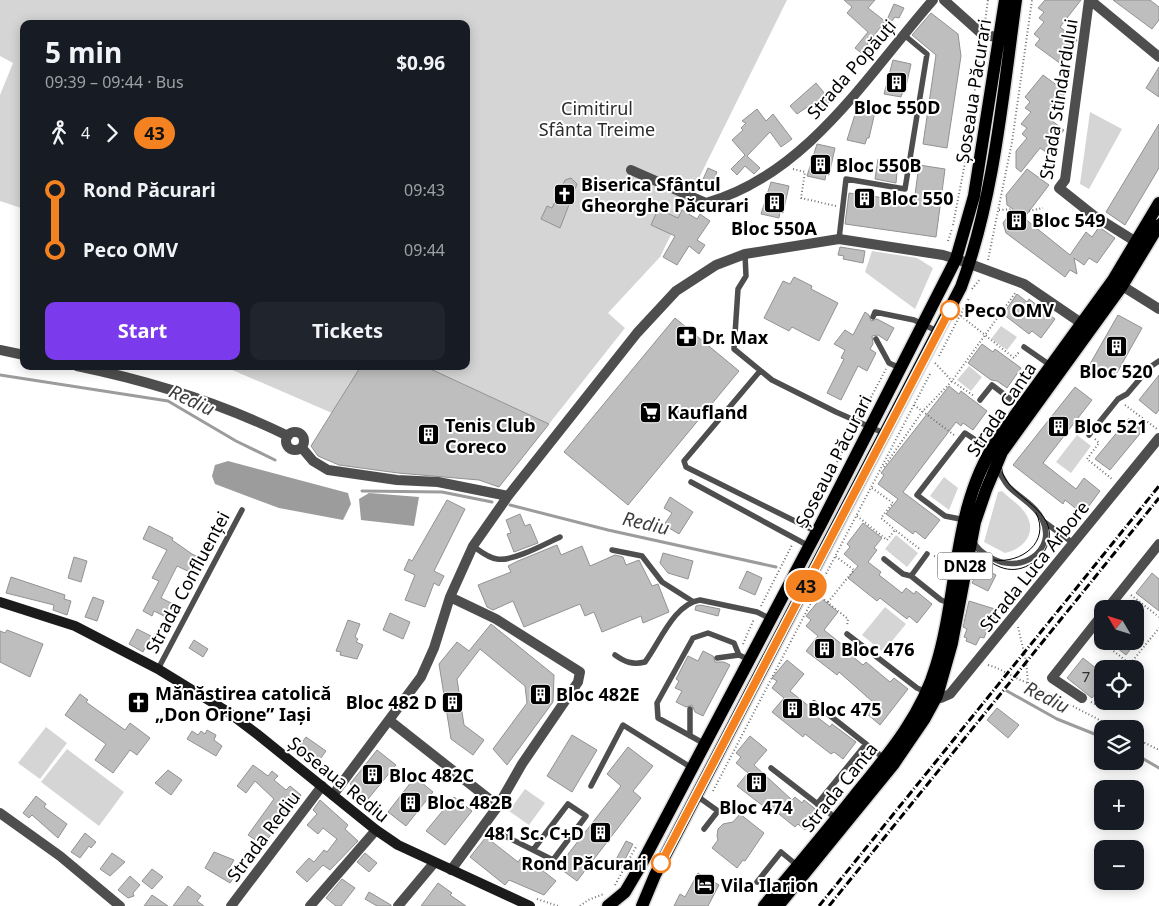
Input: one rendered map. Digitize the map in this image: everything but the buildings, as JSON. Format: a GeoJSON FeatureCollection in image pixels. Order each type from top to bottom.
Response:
{"type":"FeatureCollection","features":[{"type":"Feature","properties":{"kind":"main road","name":"Șoseaua Păcurari"},"geometry":{"type":"LineString","coordinates":[[642,906],[649,885],[702,799],[955,301],[970,263],[987,199],[1005,38],[1005,0]]}},
{"type":"Feature","properties":{"kind":"main road","name":"Șoseaua Păcurari"},"geometry":{"type":"LineString","coordinates":[[608,906],[631,884],[705,744],[744,657],[771,619],[810,546],[864,423],[895,365],[923,324],[956,259],[974,196],[1005,38],[1016,0]]}},
{"type":"Feature","properties":{"kind":"main road","name":"Strada Canta"},"geometry":{"type":"LineString","coordinates":[[778,906],[889,762],[916,712],[932,694],[952,643],[966,538],[965,520],[995,453],[1118,283],[1141,245],[1159,203]]}},
{"type":"Feature","properties":{"kind":"main road","name":"Strada Canta"},"geometry":{"type":"LineString","coordinates":[[1141,245],[1159,225]]}},
{"type":"Feature","properties":{"kind":"main road","name":"Strada Canta"},"geometry":{"type":"LineString","coordinates":[[932,694],[949,603],[966,538],[989,466]]}},
{"type":"Feature","properties":{"kind":"main road","name":"Șoseaua Rediu"},"geometry":{"type":"LineString","coordinates":[[0,602],[74,626],[158,669],[228,712],[376,830],[398,845],[531,906]]}},
{"type":"Feature","properties":{"kind":"main road","name":"Strada Canta"},"geometry":{"type":"LineString","coordinates":[[764,906],[837,819],[889,762]]}},
{"type":"Feature","properties":{"kind":"street","name":"Strada Popăuți"},"geometry":{"type":"LineString","coordinates":[[630,170],[706,202],[745,188],[779,166],[811,139],[847,103],[933,0]]}},
{"type":"Feature","properties":{"kind":"street"},"geometry":{"type":"LineString","coordinates":[[944,0],[983,35],[1005,38]]}},
{"type":"Feature","properties":{"kind":"street","name":"Strada Stindardului"},"geometry":{"type":"LineString","coordinates":[[1090,0],[1159,57]]}},
{"type":"Feature","properties":{"kind":"street","name":"Strada Stindardului"},"geometry":{"type":"LineString","coordinates":[[1090,0],[1065,180],[1059,188],[1093,215],[1141,245]]}},
{"type":"Feature","properties":{"kind":"street"},"geometry":{"type":"LineString","coordinates":[[334,795],[421,677],[434,648],[450,596],[473,546],[508,496],[637,333],[676,291],[716,265],[745,254],[839,239],[934,253],[970,263],[1024,284],[1086,327]]}},
{"type":"Feature","properties":{"kind":"street"},"geometry":{"type":"LineString","coordinates":[[1118,283],[1159,309]]}},
{"type":"Feature","properties":{"kind":"street"},"geometry":{"type":"LineString","coordinates":[[0,350],[20,354]]}},
{"type":"Feature","properties":{"kind":"street"},"geometry":{"type":"LineString","coordinates":[[96,370],[142,380],[259,421],[288,436],[286,442],[288,447],[296,451],[302,448],[313,461],[335,471],[397,480],[438,482],[508,496]]}},
{"type":"Feature","properties":{"kind":"street","name":"Strada Luca Arbore"},"geometry":{"type":"LineString","coordinates":[[932,694],[941,698],[950,694],[1159,438]]}},
{"type":"Feature","properties":{"kind":"street"},"geometry":{"type":"LineString","coordinates":[[1114,600],[1159,544]]}},
{"type":"Feature","properties":{"kind":"street"},"geometry":{"type":"LineString","coordinates":[[450,596],[496,619],[580,672],[578,682],[522,764],[498,806],[451,870]]}},
{"type":"Feature","properties":{"kind":"street"},"geometry":{"type":"LineString","coordinates":[[1082,698],[1052,678],[1094,625]]}},
{"type":"Feature","properties":{"kind":"street"},"geometry":{"type":"LineString","coordinates":[[390,721],[498,806]]}},
{"type":"Feature","properties":{"kind":"street","name":"Strada Rediu"},"geometry":{"type":"LineString","coordinates":[[231,906],[322,786]]}},
{"type":"Feature","properties":{"kind":"street"},"geometry":{"type":"LineString","coordinates":[[0,813],[60,856],[120,906]]}},
{"type":"Feature","properties":{"kind":"street"},"geometry":{"type":"LineString","coordinates":[[310,906],[376,830]]}},
{"type":"Feature","properties":{"kind":"street"},"geometry":{"type":"LineString","coordinates":[[398,906],[434,863]]}},
{"type":"Feature","properties":{"kind":"lane"},"geometry":{"type":"LineString","coordinates":[[839,239],[841,207],[846,180],[905,189],[927,54],[903,34]]}},
{"type":"Feature","properties":{"kind":"lane"},"geometry":{"type":"LineString","coordinates":[[745,254],[746,276],[738,288],[734,349],[772,380],[836,412],[886,434]]}},
{"type":"Feature","properties":{"kind":"lane"},"geometry":{"type":"LineString","coordinates":[[873,317],[875,312],[914,320],[939,332]]}},
{"type":"Feature","properties":{"kind":"lane"},"geometry":{"type":"LineString","coordinates":[[876,339],[895,365]]}},
{"type":"Feature","properties":{"kind":"lane"},"geometry":{"type":"LineString","coordinates":[[1024,347],[1056,369]]}},
{"type":"Feature","properties":{"kind":"lane"},"geometry":{"type":"LineString","coordinates":[[1089,434],[1118,399],[1127,394],[1150,367],[1159,361]]}},
{"type":"Feature","properties":{"kind":"lane"},"geometry":{"type":"LineString","coordinates":[[760,371],[684,461],[686,467],[817,532]]}},
{"type":"Feature","properties":{"kind":"lane"},"geometry":{"type":"LineString","coordinates":[[980,400],[992,385],[1026,410]]}},
{"type":"Feature","properties":{"kind":"lane"},"geometry":{"type":"LineString","coordinates":[[965,520],[945,516],[917,495],[965,433],[995,453]]}},
{"type":"Feature","properties":{"kind":"lane"},"geometry":{"type":"LineString","coordinates":[[989,466],[998,470],[1008,486],[1043,520],[1073,543]]}},
{"type":"Feature","properties":{"kind":"lane"},"geometry":{"type":"LineString","coordinates":[[691,482],[810,546]]}},
{"type":"Feature","properties":{"kind":"lane","name":"Strada Confluenței"},"geometry":{"type":"LineString","coordinates":[[158,669],[242,510]]}},
{"type":"Feature","properties":{"kind":"lane"},"geometry":{"type":"LineString","coordinates":[[966,538],[996,561],[1008,565],[1018,565],[1034,556],[1042,546],[1045,530],[1043,520]]}},
{"type":"Feature","properties":{"kind":"lane"},"geometry":{"type":"LineString","coordinates":[[473,546],[489,557],[498,560],[509,558],[560,537]]}},
{"type":"Feature","properties":{"kind":"lane"},"geometry":{"type":"LineString","coordinates":[[612,550],[642,556],[662,582],[692,601]]}},
{"type":"Feature","properties":{"kind":"lane"},"geometry":{"type":"LineString","coordinates":[[910,576],[927,554]]}},
{"type":"Feature","properties":{"kind":"lane"},"geometry":{"type":"LineString","coordinates":[[884,559],[941,600],[949,603]]}},
{"type":"Feature","properties":{"kind":"lane"},"geometry":{"type":"LineString","coordinates":[[615,655],[625,662],[635,664],[644,662],[678,612],[692,601],[700,600],[757,612],[771,619]]}},
{"type":"Feature","properties":{"kind":"lane"},"geometry":{"type":"LineString","coordinates":[[705,744],[658,718],[657,703],[693,638],[708,633],[734,643],[744,657]]}},
{"type":"Feature","properties":{"kind":"lane"},"geometry":{"type":"LineString","coordinates":[[847,634],[917,688],[932,694]]}},
{"type":"Feature","properties":{"kind":"lane"},"geometry":{"type":"LineString","coordinates":[[717,658],[744,657]]}},
{"type":"Feature","properties":{"kind":"lane"},"geometry":{"type":"LineString","coordinates":[[814,703],[889,762]]}},
{"type":"Feature","properties":{"kind":"lane"},"geometry":{"type":"LineString","coordinates":[[690,709],[690,736]]}},
{"type":"Feature","properties":{"kind":"lane"},"geometry":{"type":"LineString","coordinates":[[591,786],[624,725],[692,768]]}},
{"type":"Feature","properties":{"kind":"lane"},"geometry":{"type":"LineString","coordinates":[[818,804],[866,744]]}},
{"type":"Feature","properties":{"kind":"lane"},"geometry":{"type":"LineString","coordinates":[[771,768],[837,819]]}},
{"type":"Feature","properties":{"kind":"lane"},"geometry":{"type":"LineString","coordinates":[[702,799],[718,811],[704,829]]}},
{"type":"Feature","properties":{"kind":"lane"},"geometry":{"type":"LineString","coordinates":[[483,826],[553,860],[586,816],[568,804],[533,850]]}},
{"type":"Feature","properties":{"kind":"lane"},"geometry":{"type":"LineString","coordinates":[[757,882],[781,852],[798,866]]}},
{"type":"Feature","properties":{"kind":"path"},"geometry":{"type":"LineString","coordinates":[[948,241],[966,163],[988,0]]}},
{"type":"Feature","properties":{"kind":"path"},"geometry":{"type":"LineString","coordinates":[[988,260],[1012,142],[1032,0]]}},
{"type":"Feature","properties":{"kind":"path"},"geometry":{"type":"LineString","coordinates":[[779,166],[805,172],[801,198],[841,207]]}},
{"type":"Feature","properties":{"kind":"path"},"geometry":{"type":"LineString","coordinates":[[1029,211],[1043,208]]}},
{"type":"Feature","properties":{"kind":"path"},"geometry":{"type":"LineString","coordinates":[[999,210],[1013,210]]}},
{"type":"Feature","properties":{"kind":"path"},"geometry":{"type":"LineString","coordinates":[[702,799],[816,593],[879,475],[971,292],[982,275]]}},
{"type":"Feature","properties":{"kind":"path"},"geometry":{"type":"LineString","coordinates":[[879,475],[922,412],[952,381],[1017,293],[1008,289]]}},
{"type":"Feature","properties":{"kind":"path"},"geometry":{"type":"LineString","coordinates":[[961,315],[1014,358],[1024,347]]}},
{"type":"Feature","properties":{"kind":"path"},"geometry":{"type":"LineString","coordinates":[[935,363],[952,381],[980,400]]}},
{"type":"Feature","properties":{"kind":"path"},"geometry":{"type":"LineString","coordinates":[[802,524],[810,516],[895,365]]}},
{"type":"Feature","properties":{"kind":"path"},"geometry":{"type":"LineString","coordinates":[[1118,399],[1159,431]]}},
{"type":"Feature","properties":{"kind":"path"},"geometry":{"type":"LineString","coordinates":[[914,405],[960,440]]}},
{"type":"Feature","properties":{"kind":"path"},"geometry":{"type":"LineString","coordinates":[[1089,434],[1099,443],[1087,459],[1120,486]]}},
{"type":"Feature","properties":{"kind":"path"},"geometry":{"type":"LineString","coordinates":[[872,488],[893,503],[881,518],[927,554],[949,560]]}},
{"type":"Feature","properties":{"kind":"path"},"geometry":{"type":"LineString","coordinates":[[857,516],[887,540],[896,530]]}},
{"type":"Feature","properties":{"kind":"path"},"geometry":{"type":"LineString","coordinates":[[744,657],[757,612],[795,539]]}},
{"type":"Feature","properties":{"kind":"path"},"geometry":{"type":"LineString","coordinates":[[828,602],[854,570],[835,556]]}},
{"type":"Feature","properties":{"kind":"path"},"geometry":{"type":"LineString","coordinates":[[1123,589],[1159,617]]}},
{"type":"Feature","properties":{"kind":"path"},"geometry":{"type":"LineString","coordinates":[[816,593],[848,619],[847,634]]}},
{"type":"Feature","properties":{"kind":"path"},"geometry":{"type":"LineString","coordinates":[[1015,616],[1026,661],[1028,683]]}},
{"type":"Feature","properties":{"kind":"path"},"geometry":{"type":"LineString","coordinates":[[1133,660],[1159,628]]}},
{"type":"Feature","properties":{"kind":"path"},"geometry":{"type":"LineString","coordinates":[[1089,632],[1125,660]]}},
{"type":"Feature","properties":{"kind":"path"},"geometry":{"type":"LineString","coordinates":[[978,661],[1001,668],[1013,678],[1028,683],[1100,720]]}},
{"type":"Feature","properties":{"kind":"path"},"geometry":{"type":"LineString","coordinates":[[1082,698],[1094,704]]}},
{"type":"Feature","properties":{"kind":"path"},"geometry":{"type":"LineString","coordinates":[[1144,742],[1159,750]]}},
{"type":"Feature","properties":{"kind":"path"},"geometry":{"type":"LineString","coordinates":[[614,887],[639,842]]}},
{"type":"Feature","properties":{"kind":"path"},"geometry":{"type":"LineString","coordinates":[[580,906],[597,895],[609,892]]}},
{"type":"Feature","properties":{"kind":"path"},"geometry":{"type":"LineString","coordinates":[[531,906],[536,899],[558,906]]}},
{"type":"Feature","properties":{"kind":"green space","name":"Cimitirul Sfânta Treime"},"geometry":{"type":"Polygon","coordinates":[[[0,0],[787,0],[660,257],[608,313],[625,328],[549,424],[433,370],[470,370],[470,20],[20,20],[20,208],[0,201],[0,95],[13,63],[0,56],[0,0]]]}},
{"type":"Feature","properties":{"kind":"green space"},"geometry":{"type":"Polygon","coordinates":[[[1090,112],[1122,129],[1089,189],[1080,184],[1090,112]]]}},
{"type":"Feature","properties":{"kind":"green space"},"geometry":{"type":"Polygon","coordinates":[[[872,251],[917,258],[933,268],[915,309],[865,272],[872,251]]]}},
{"type":"Feature","properties":{"kind":"green space"},"geometry":{"type":"Polygon","coordinates":[[[1001,326],[1017,337],[1007,350],[991,339],[1001,326]]]}},
{"type":"Feature","properties":{"kind":"green space"},"geometry":{"type":"Polygon","coordinates":[[[969,366],[982,377],[971,391],[957,380],[969,366]]]}},
{"type":"Feature","properties":{"kind":"green space"},"geometry":{"type":"Polygon","coordinates":[[[232,370],[359,370],[332,413],[232,370]]]}},
{"type":"Feature","properties":{"kind":"green space"},"geometry":{"type":"Polygon","coordinates":[[[1077,435],[1091,446],[1071,473],[1056,462],[1077,435]]]}},
{"type":"Feature","properties":{"kind":"green space"},"geometry":{"type":"Polygon","coordinates":[[[944,477],[958,488],[949,510],[930,496],[944,477]]]}},
{"type":"Feature","properties":{"kind":"green space"},"geometry":{"type":"Polygon","coordinates":[[[1002,491],[1025,512],[1030,523],[1029,535],[1022,545],[1005,553],[984,542],[998,492],[1002,491]]]}},
{"type":"Feature","properties":{"kind":"green space"},"geometry":{"type":"Polygon","coordinates":[[[896,535],[918,553],[907,567],[885,549],[896,535]]]}},
{"type":"Feature","properties":{"kind":"green space"},"geometry":{"type":"Polygon","coordinates":[[[885,607],[906,624],[883,652],[862,635],[885,607]]]}},
{"type":"Feature","properties":{"kind":"green space"},"geometry":{"type":"Polygon","coordinates":[[[46,727],[67,743],[40,779],[18,763],[46,727]]]}},
{"type":"Feature","properties":{"kind":"green space"},"geometry":{"type":"Polygon","coordinates":[[[67,749],[124,792],[99,826],[41,782],[67,749]]]}},
{"type":"Feature","properties":{"kind":"green space"},"geometry":{"type":"Polygon","coordinates":[[[525,789],[545,803],[529,825],[509,811],[525,789]]]}},
{"type":"Feature","properties":{"kind":"shaded area"},"geometry":{"type":"Polygon","coordinates":[[[228,461],[348,493],[351,504],[343,520],[279,508],[215,484],[212,476],[215,465],[228,461]]]}},
{"type":"Feature","properties":{"kind":"shaded area"},"geometry":{"type":"Polygon","coordinates":[[[369,493],[419,497],[414,526],[361,520],[359,499],[369,493]]]}},
{"type":"Feature","properties":{"kind":"waterway","name":"Rediu"},"geometry":{"type":"LineString","coordinates":[[0,375],[168,401],[236,441],[275,460]]}},
{"type":"Feature","properties":{"kind":"waterway","name":"Rediu"},"geometry":{"type":"LineString","coordinates":[[362,491],[442,492],[492,502]]}},
{"type":"Feature","properties":{"kind":"waterway","name":"Rediu"},"geometry":{"type":"LineString","coordinates":[[510,505],[608,530],[776,567]]}},
{"type":"Feature","properties":{"kind":"waterway","name":"Rediu"},"geometry":{"type":"LineString","coordinates":[[1007,691],[1057,719],[1094,734]]}},
{"type":"Feature","properties":{"kind":"waterway","name":"Rediu"},"geometry":{"type":"LineString","coordinates":[[1144,759],[1159,768]]}},
{"type":"Feature","properties":{"kind":"tram line"},"geometry":{"type":"LineString","coordinates":[[1159,209],[1105,297],[1012,426],[984,476],[970,515],[968,536],[973,546],[981,555],[1000,567],[1019,569],[1035,561],[1047,547],[1049,532],[1041,513],[1015,491],[1003,474],[1001,462],[1007,441],[1012,431],[1119,284],[1159,218]]}},
{"type":"Feature","properties":{"kind":"tram line"},"geometry":{"type":"LineString","coordinates":[[994,560],[1014,558],[1023,555],[1031,549],[1040,533],[1040,524],[1036,513]]}},
{"type":"Feature","properties":{"kind":"railway"},"geometry":{"type":"LineString","coordinates":[[819,906],[1159,486]]}},
{"type":"Feature","properties":{"kind":"railway"},"geometry":{"type":"LineString","coordinates":[[829,906],[1159,498]]}},
{"type":"Feature","properties":{"kind":"bus line","name":"43"},"geometry":{"type":"LineString","coordinates":[[661,863],[950,310]]}},
{"type":"Feature","properties":{"kind":"place","name":"Bloc 550D"},"geometry":{"type":"Point","coordinates":[897,82]}},
{"type":"Feature","properties":{"kind":"place","name":"Bloc 550B"},"geometry":{"type":"Point","coordinates":[820,165]}},
{"type":"Feature","properties":{"kind":"place","name":"Biserica Sfântul Gheorghe Păcurari"},"geometry":{"type":"Point","coordinates":[565,194]}},
{"type":"Feature","properties":{"kind":"place","name":"Bloc 550"},"geometry":{"type":"Point","coordinates":[864,198]}},
{"type":"Feature","properties":{"kind":"place","name":"Bloc 550A"},"geometry":{"type":"Point","coordinates":[774,203]}},
{"type":"Feature","properties":{"kind":"place","name":"Bloc 549"},"geometry":{"type":"Point","coordinates":[1016,220]}},
{"type":"Feature","properties":{"kind":"place","name":"Peco OMV"},"geometry":{"type":"Point","coordinates":[950,310]}},
{"type":"Feature","properties":{"kind":"place","name":"Dr. Max"},"geometry":{"type":"Point","coordinates":[686,337]}},
{"type":"Feature","properties":{"kind":"place","name":"Bloc 520"},"geometry":{"type":"Point","coordinates":[1116,346]}},
{"type":"Feature","properties":{"kind":"place","name":"Kaufland"},"geometry":{"type":"Point","coordinates":[651,412]}},
{"type":"Feature","properties":{"kind":"place","name":"Bloc 521"},"geometry":{"type":"Point","coordinates":[1058,426]}},
{"type":"Feature","properties":{"kind":"place","name":"Tenis Club Coreco"},"geometry":{"type":"Point","coordinates":[429,435]}},
{"type":"Feature","properties":{"kind":"place","name":"Bloc 476"},"geometry":{"type":"Point","coordinates":[825,649]}},
{"type":"Feature","properties":{"kind":"place","name":"Bloc 482E"},"geometry":{"type":"Point","coordinates":[540,694]}},
{"type":"Feature","properties":{"kind":"place","name":"Bloc 482 D"},"geometry":{"type":"Point","coordinates":[453,702]}},
{"type":"Feature","properties":{"kind":"place","name":"Mănăstirea catolică „Don Orione” Iași"},"geometry":{"type":"Point","coordinates":[139,703]}},
{"type":"Feature","properties":{"kind":"place","name":"Bloc 475"},"geometry":{"type":"Point","coordinates":[792,709]}},
{"type":"Feature","properties":{"kind":"place","name":"Bloc 482C"},"geometry":{"type":"Point","coordinates":[373,775]}},
{"type":"Feature","properties":{"kind":"place","name":"Bloc 474"},"geometry":{"type":"Point","coordinates":[756,782]}},
{"type":"Feature","properties":{"kind":"place","name":"Bloc 482B"},"geometry":{"type":"Point","coordinates":[411,802]}},
{"type":"Feature","properties":{"kind":"place","name":"481 Sc. C+D"},"geometry":{"type":"Point","coordinates":[600,833]}},
{"type":"Feature","properties":{"kind":"place","name":"Rond Păcurari"},"geometry":{"type":"Point","coordinates":[661,863]}},
{"type":"Feature","properties":{"kind":"place","name":"Vila Ilarion"},"geometry":{"type":"Point","coordinates":[705,885]}}]}
